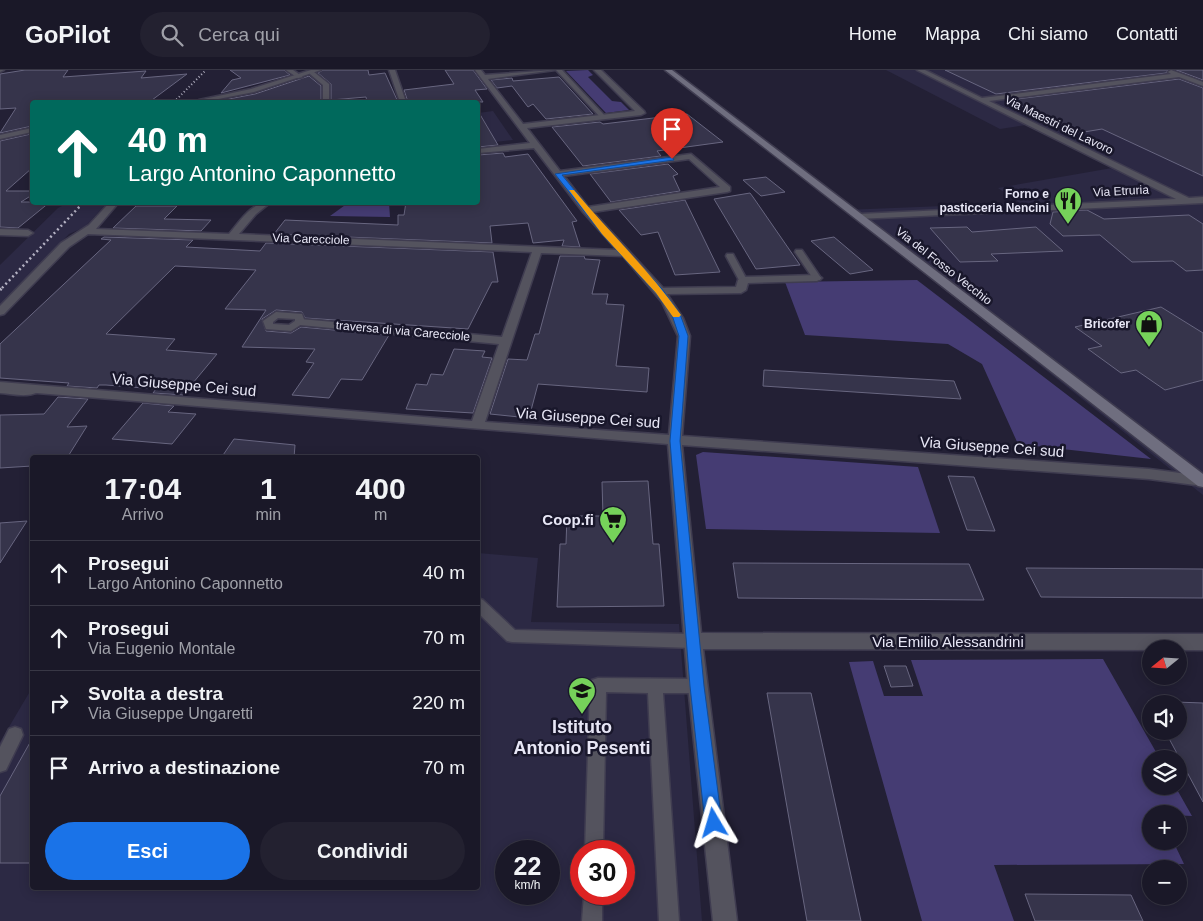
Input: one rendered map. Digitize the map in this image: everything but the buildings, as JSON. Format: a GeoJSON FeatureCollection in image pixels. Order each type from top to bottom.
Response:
{"type":"FeatureCollection","features":[{"type":"Feature","properties":{"kind":"street"},"geometry":{"type":"LineString","coordinates":[[481,73],[552,70]]}},
{"type":"Feature","properties":{"kind":"street"},"geometry":{"type":"LineString","coordinates":[[522,126],[641,113],[598,70]]}},
{"type":"Feature","properties":{"kind":"street","name":"Via del Fosso Vecchio"},"geometry":{"type":"LineString","coordinates":[[668,70],[1202,481]]}},
{"type":"Feature","properties":{"kind":"street","name":"Via Maestri del Lavoro"},"geometry":{"type":"LineString","coordinates":[[920,70],[1187,200]]}},
{"type":"Feature","properties":{"kind":"street"},"geometry":{"type":"LineString","coordinates":[[1165,70],[1203,84]]}},
{"type":"Feature","properties":{"kind":"street"},"geometry":{"type":"LineString","coordinates":[[203,100],[252,91],[315,71]]}},
{"type":"Feature","properties":{"kind":"street"},"geometry":{"type":"LineString","coordinates":[[481,73],[586,210],[659,291],[676,314],[684,336],[675,441],[697,686],[725,921]]}},
{"type":"Feature","properties":{"kind":"street"},"geometry":{"type":"LineString","coordinates":[[1136,73],[1152,79]]}},
{"type":"Feature","properties":{"kind":"street"},"geometry":{"type":"LineString","coordinates":[[982,100],[1180,75]]}},
{"type":"Feature","properties":{"kind":"street"},"geometry":{"type":"LineString","coordinates":[[0,137],[30,130]]}},
{"type":"Feature","properties":{"kind":"street"},"geometry":{"type":"LineString","coordinates":[[480,151],[535,145]]}},
{"type":"Feature","properties":{"kind":"street"},"geometry":{"type":"LineString","coordinates":[[558,174],[691,156],[727,189],[586,210]]}},
{"type":"Feature","properties":{"kind":"street","name":"Via Etruria"},"geometry":{"type":"LineString","coordinates":[[860,217],[1203,200]]}},
{"type":"Feature","properties":{"kind":"street"},"geometry":{"type":"LineString","coordinates":[[0,312],[65,245],[85,231],[112,205]]}},
{"type":"Feature","properties":{"kind":"street"},"geometry":{"type":"LineString","coordinates":[[232,236],[253,212],[263,205]]}},
{"type":"Feature","properties":{"kind":"street","name":"Via Carecciole"},"geometry":{"type":"LineString","coordinates":[[85,231],[232,236],[537,251],[624,253]]}},
{"type":"Feature","properties":{"kind":"street"},"geometry":{"type":"LineString","coordinates":[[0,232],[28,233]]}},
{"type":"Feature","properties":{"kind":"street"},"geometry":{"type":"LineString","coordinates":[[477,426],[537,251]]}},
{"type":"Feature","properties":{"kind":"street"},"geometry":{"type":"LineString","coordinates":[[659,291],[741,290],[743,280],[817,278]]}},
{"type":"Feature","properties":{"kind":"street","name":"traversa di via Carecciole"},"geometry":{"type":"LineString","coordinates":[[300,322],[506,341]]}},
{"type":"Feature","properties":{"kind":"street","name":"Via Giuseppe Cei sud"},"geometry":{"type":"LineString","coordinates":[[0,386],[477,426],[1139,473],[1202,481]]}},
{"type":"Feature","properties":{"kind":"street","name":"Via Emilio Alessandrini"},"geometry":{"type":"LineString","coordinates":[[693,641],[1203,642]]}},
{"type":"Feature","properties":{"kind":"lane"},"geometry":{"type":"LineString","coordinates":[[289,70],[300,77]]}},
{"type":"Feature","properties":{"kind":"lane"},"geometry":{"type":"LineString","coordinates":[[392,70],[402,100]]}},
{"type":"Feature","properties":{"kind":"lane"},"geometry":{"type":"LineString","coordinates":[[559,70],[603,117]]}},
{"type":"Feature","properties":{"kind":"lane"},"geometry":{"type":"LineString","coordinates":[[315,71],[326,84],[326,100]]}},
{"type":"Feature","properties":{"kind":"lane"},"geometry":{"type":"LineString","coordinates":[[799,252],[817,278]]}},
{"type":"Feature","properties":{"kind":"lane"},"geometry":{"type":"LineString","coordinates":[[730,256],[743,280]]}},
{"type":"Feature","properties":{"kind":"lane"},"geometry":{"type":"LineString","coordinates":[[0,390],[28,392],[37,389]]}},
{"type":"Feature","properties":{"kind":"lane"},"geometry":{"type":"LineString","coordinates":[[480,606],[512,636],[693,641]]}},
{"type":"Feature","properties":{"kind":"lane"},"geometry":{"type":"LineString","coordinates":[[594,840],[598,685],[697,686]]}},
{"type":"Feature","properties":{"kind":"lane"},"geometry":{"type":"LineString","coordinates":[[655,685],[670,921]]}},
{"type":"Feature","properties":{"kind":"lane"},"geometry":{"type":"LineString","coordinates":[[0,764],[16,735]]}},
{"type":"Feature","properties":{"kind":"lane"},"geometry":{"type":"LineString","coordinates":[[592,921],[593,905]]}},
{"type":"Feature","properties":{"kind":"shaded area"},"geometry":{"type":"Polygon","coordinates":[[[588,70],[593,75],[588,77],[612,101],[621,102],[629,110],[606,113],[566,71],[588,70]]]}},
{"type":"Feature","properties":{"kind":"shaded area"},"geometry":{"type":"Polygon","coordinates":[[[886,70],[1203,70],[1203,495],[844,210],[1020,203],[998,188],[1112,168],[1026,125],[1000,129],[886,70]]]}},
{"type":"Feature","properties":{"kind":"shaded area"},"geometry":{"type":"Polygon","coordinates":[[[493,111],[513,140],[480,144],[480,113],[493,111]]]}},
{"type":"Feature","properties":{"kind":"shaded area"},"geometry":{"type":"Polygon","coordinates":[[[64,205],[105,205],[85,227],[69,234],[0,308],[0,265],[58,208],[64,205]]]}},
{"type":"Feature","properties":{"kind":"shaded area"},"geometry":{"type":"Polygon","coordinates":[[[345,205],[389,205],[390,217],[330,216],[345,205]]]}},
{"type":"Feature","properties":{"kind":"shaded area"},"geometry":{"type":"Polygon","coordinates":[[[917,280],[1151,459],[1018,444],[982,364],[948,344],[805,335],[785,282],[917,280]]]}},
{"type":"Feature","properties":{"kind":"shaded area"},"geometry":{"type":"Polygon","coordinates":[[[703,452],[918,467],[940,533],[706,529],[696,455],[703,452]]]}},
{"type":"Feature","properties":{"kind":"shaded area","name":"Istituto Antonio Pesenti"},"geometry":{"type":"Polygon","coordinates":[[[480,553],[538,558],[531,622],[679,624],[702,921],[0,921],[0,742],[30,691],[30,890],[480,890],[480,553]]]}},
{"type":"Feature","properties":{"kind":"shaded area"},"geometry":{"type":"Polygon","coordinates":[[[1103,659],[1142,727],[1142,740],[1149,740],[1155,750],[1142,750],[1142,795],[1180,795],[1186,805],[1142,805],[1142,850],[1177,850],[1182,860],[1142,860],[1142,864],[994,865],[1014,921],[922,921],[849,662],[873,661],[884,696],[923,696],[911,660],[1103,659]]]}},
{"type":"Feature","properties":{"kind":"shaded area"},"geometry":{"type":"Polygon","coordinates":[[[1187,807],[1192,816],[1187,816],[1187,807]]]}},
{"type":"Feature","properties":{"kind":"railway"},"geometry":{"type":"LineString","coordinates":[[176,100],[206,70]]}},
{"type":"Feature","properties":{"kind":"railway"},"geometry":{"type":"LineString","coordinates":[[2,288],[81,205]]}},
{"type":"Feature","properties":{"kind":"slow traffic"},"geometry":{"type":"LineString","coordinates":[[572,191],[605,232],[659,291],[676,315]]}},
{"type":"Feature","properties":{"kind":"place","name":"Forno e pasticceria Nencini"},"geometry":{"type":"Point","coordinates":[1068,225]}},
{"type":"Feature","properties":{"kind":"place","name":"Bricofer"},"geometry":{"type":"Point","coordinates":[1149,348]}},
{"type":"Feature","properties":{"kind":"place","name":"Coop.fi"},"geometry":{"type":"Point","coordinates":[613,544]}},
{"type":"Feature","properties":{"kind":"place","name":"Istituto Antonio Pesenti"},"geometry":{"type":"Point","coordinates":[582,715]}},
{"type":"Feature","properties":{"kind":"route"},"geometry":{"type":"LineString","coordinates":[[672,159],[558,174],[586,210],[659,291],[676,314],[684,336],[675,441],[697,686],[714,823]]}}]}
